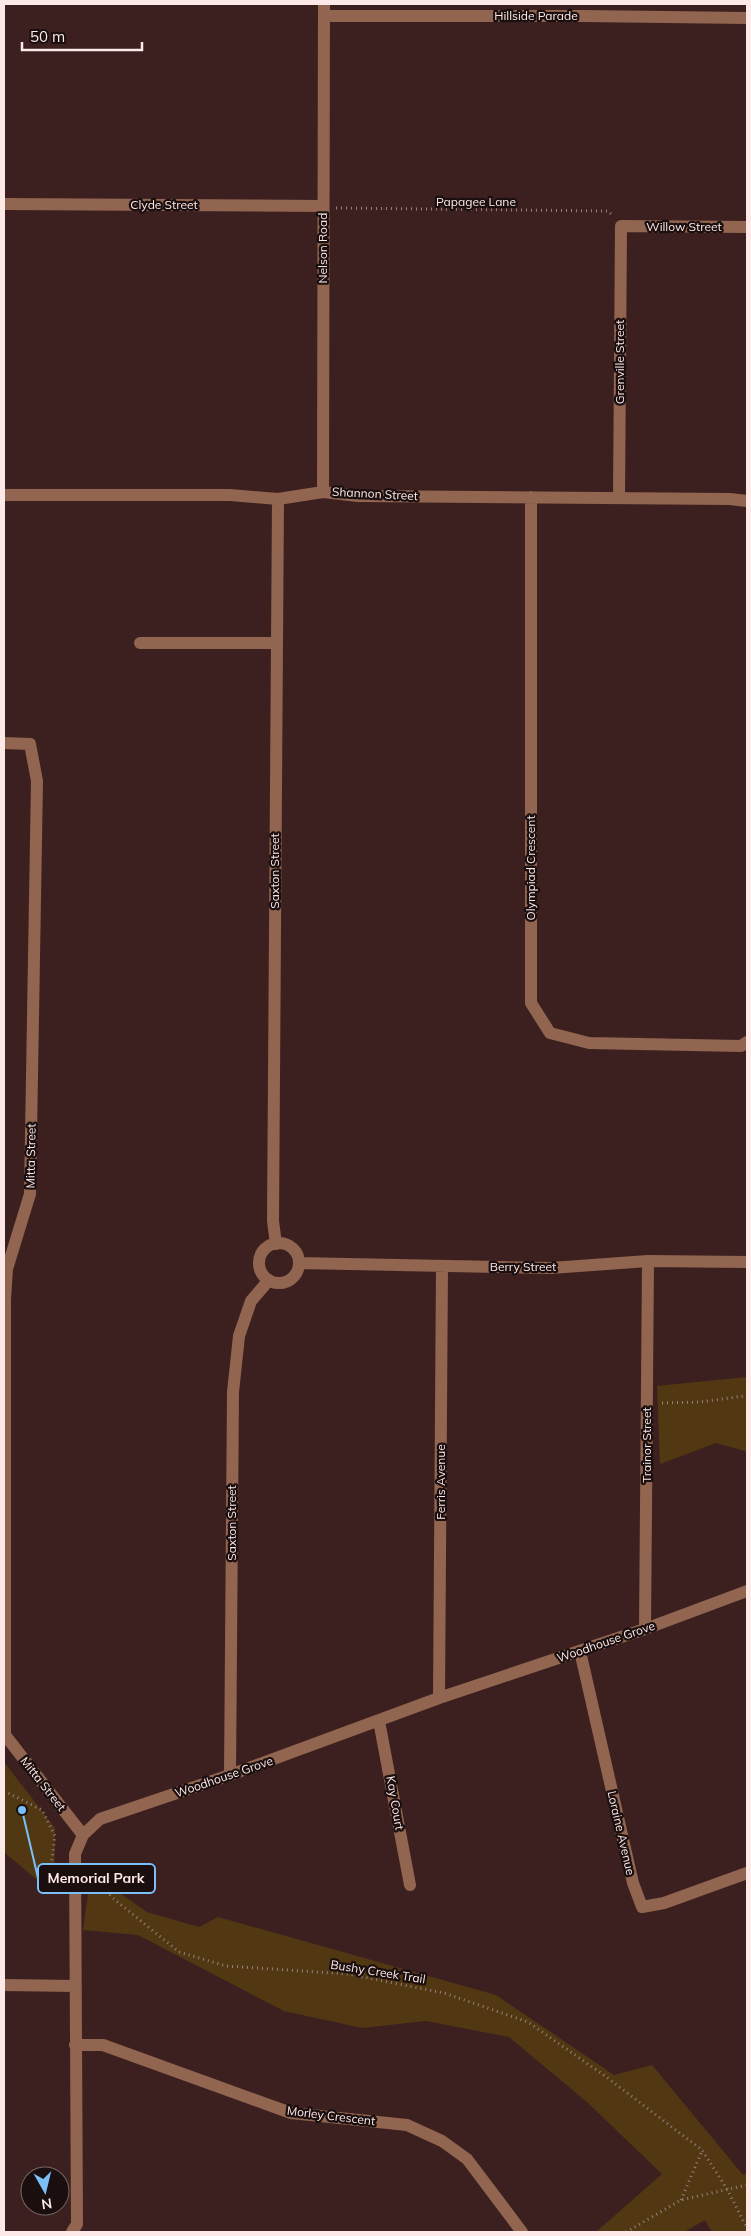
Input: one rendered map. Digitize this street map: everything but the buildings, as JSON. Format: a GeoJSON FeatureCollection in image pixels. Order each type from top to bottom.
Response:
{"type":"FeatureCollection","features":[{"type":"Feature","properties":{"kind":"street","name":"Hillside Parade"},"geometry":{"type":"LineString","coordinates":[[324,10],[583,10],[747,18]]}},
{"type":"Feature","properties":{"kind":"street","name":"Nelson Road"},"geometry":{"type":"LineString","coordinates":[[323,492],[324,10]]}},
{"type":"Feature","properties":{"kind":"street","name":"Clyde Street"},"geometry":{"type":"LineString","coordinates":[[4,204],[323,206]]}},
{"type":"Feature","properties":{"kind":"street","name":"Willow Street"},"geometry":{"type":"LineString","coordinates":[[621,226],[747,227]]}},
{"type":"Feature","properties":{"kind":"street","name":"Grenville Street"},"geometry":{"type":"LineString","coordinates":[[619,498],[621,226]]}},
{"type":"Feature","properties":{"kind":"street","name":"Shannon Street"},"geometry":{"type":"LineString","coordinates":[[4,494],[230,495],[278,499],[323,492],[358,496],[730,499],[747,501]]}},
{"type":"Feature","properties":{"kind":"street","name":"Olympiad Crescent"},"geometry":{"type":"LineString","coordinates":[[531,497],[531,1003],[550,1033],[589,1043],[741,1046],[747,1042]]}},
{"type":"Feature","properties":{"kind":"street","name":"Saxton Street"},"geometry":{"type":"LineString","coordinates":[[276,1244],[273,1221],[273,1187],[278,499]]}},
{"type":"Feature","properties":{"kind":"street"},"geometry":{"type":"LineString","coordinates":[[140,643],[276,643]]}},
{"type":"Feature","properties":{"kind":"street","name":"Mitta Street"},"geometry":{"type":"LineString","coordinates":[[4,743],[30,744],[37,780],[30,1194],[7,1269],[4,1299],[5,1735],[83,1835]]}},
{"type":"Feature","properties":{"kind":"street"},"geometry":{"type":"LineString","coordinates":[[276,1244],[285,1244],[293,1249],[297,1256],[299,1263],[296,1274],[287,1282],[269,1280],[264,1276],[259,1263],[262,1254],[267,1248],[276,1244]]}},
{"type":"Feature","properties":{"kind":"street","name":"Berry Street"},"geometry":{"type":"LineString","coordinates":[[299,1263],[551,1268],[648,1261],[747,1262]]}},
{"type":"Feature","properties":{"kind":"street","name":"Trainor Street"},"geometry":{"type":"LineString","coordinates":[[645,1628],[648,1261]]}},
{"type":"Feature","properties":{"kind":"street","name":"Ferris Avenue"},"geometry":{"type":"LineString","coordinates":[[439,1698],[442,1266]]}},
{"type":"Feature","properties":{"kind":"street","name":"Saxton Street"},"geometry":{"type":"LineString","coordinates":[[230,1775],[233,1392],[238,1336],[252,1301],[269,1280]]}},
{"type":"Feature","properties":{"kind":"street","name":"Woodhouse Grove"},"geometry":{"type":"LineString","coordinates":[[72,2232],[76,2224],[75,1854],[83,1835],[100,1819],[230,1775],[439,1698],[580,1651],[747,1591]]}},
{"type":"Feature","properties":{"kind":"street","name":"Loraine Avenue"},"geometry":{"type":"LineString","coordinates":[[580,1651],[633,1883],[642,1906],[664,1903],[747,1873]]}},
{"type":"Feature","properties":{"kind":"street","name":"Kay Court"},"geometry":{"type":"LineString","coordinates":[[379,1721],[410,1885]]}},
{"type":"Feature","properties":{"kind":"street"},"geometry":{"type":"LineString","coordinates":[[4,1985],[75,1986]]}},
{"type":"Feature","properties":{"kind":"street","name":"Morley Crescent"},"geometry":{"type":"LineString","coordinates":[[75,2045],[104,2044],[290,2113],[407,2125],[442,2141],[467,2159],[522,2232]]}},
{"type":"Feature","properties":{"kind":"path","name":"Papagee Lane"},"geometry":{"type":"LineString","coordinates":[[323,206],[344,210],[608,212],[621,226]]}},
{"type":"Feature","properties":{"kind":"path"},"geometry":{"type":"LineString","coordinates":[[662,1403],[700,1402],[744,1396]]}},
{"type":"Feature","properties":{"kind":"path","name":"Bushy Creek Trail"},"geometry":{"type":"LineString","coordinates":[[4,1791],[42,1810],[55,1836],[51,1867],[57,1873],[90,1874],[114,1900],[179,1952],[226,1966],[348,1974],[444,1993],[528,2022],[605,2076],[702,2150],[727,2189],[747,2228]]}},
{"type":"Feature","properties":{"kind":"path"},"geometry":{"type":"LineString","coordinates":[[681,2200],[702,2150]]}},
{"type":"Feature","properties":{"kind":"path"},"geometry":{"type":"LineString","coordinates":[[626,2232],[681,2200],[747,2185]]}},
{"type":"Feature","properties":{"kind":"shaded area"},"geometry":{"type":"Polygon","coordinates":[[[747,1377],[747,1455],[745,1451],[716,1443],[660,1464],[657,1386],[747,1377]]]}},
{"type":"Feature","properties":{"kind":"shaded area"},"geometry":{"type":"Polygon","coordinates":[[[4,1762],[55,1828],[54,1894],[4,1852],[4,1762]]]}},
{"type":"Feature","properties":{"kind":"shaded area"},"geometry":{"type":"Polygon","coordinates":[[[91,1873],[147,1912],[199,1927],[218,1917],[496,1995],[614,2075],[652,2065],[743,2175],[747,2173],[747,2232],[712,2232],[705,2220],[684,2232],[596,2232],[662,2174],[588,2103],[509,2037],[426,2021],[362,2028],[284,2011],[138,1935],[83,1930],[91,1873]]]}},
{"type":"Feature","properties":{"kind":"place","name":"Memorial Park"},"geometry":{"type":"Point","coordinates":[22,1810]}}]}
